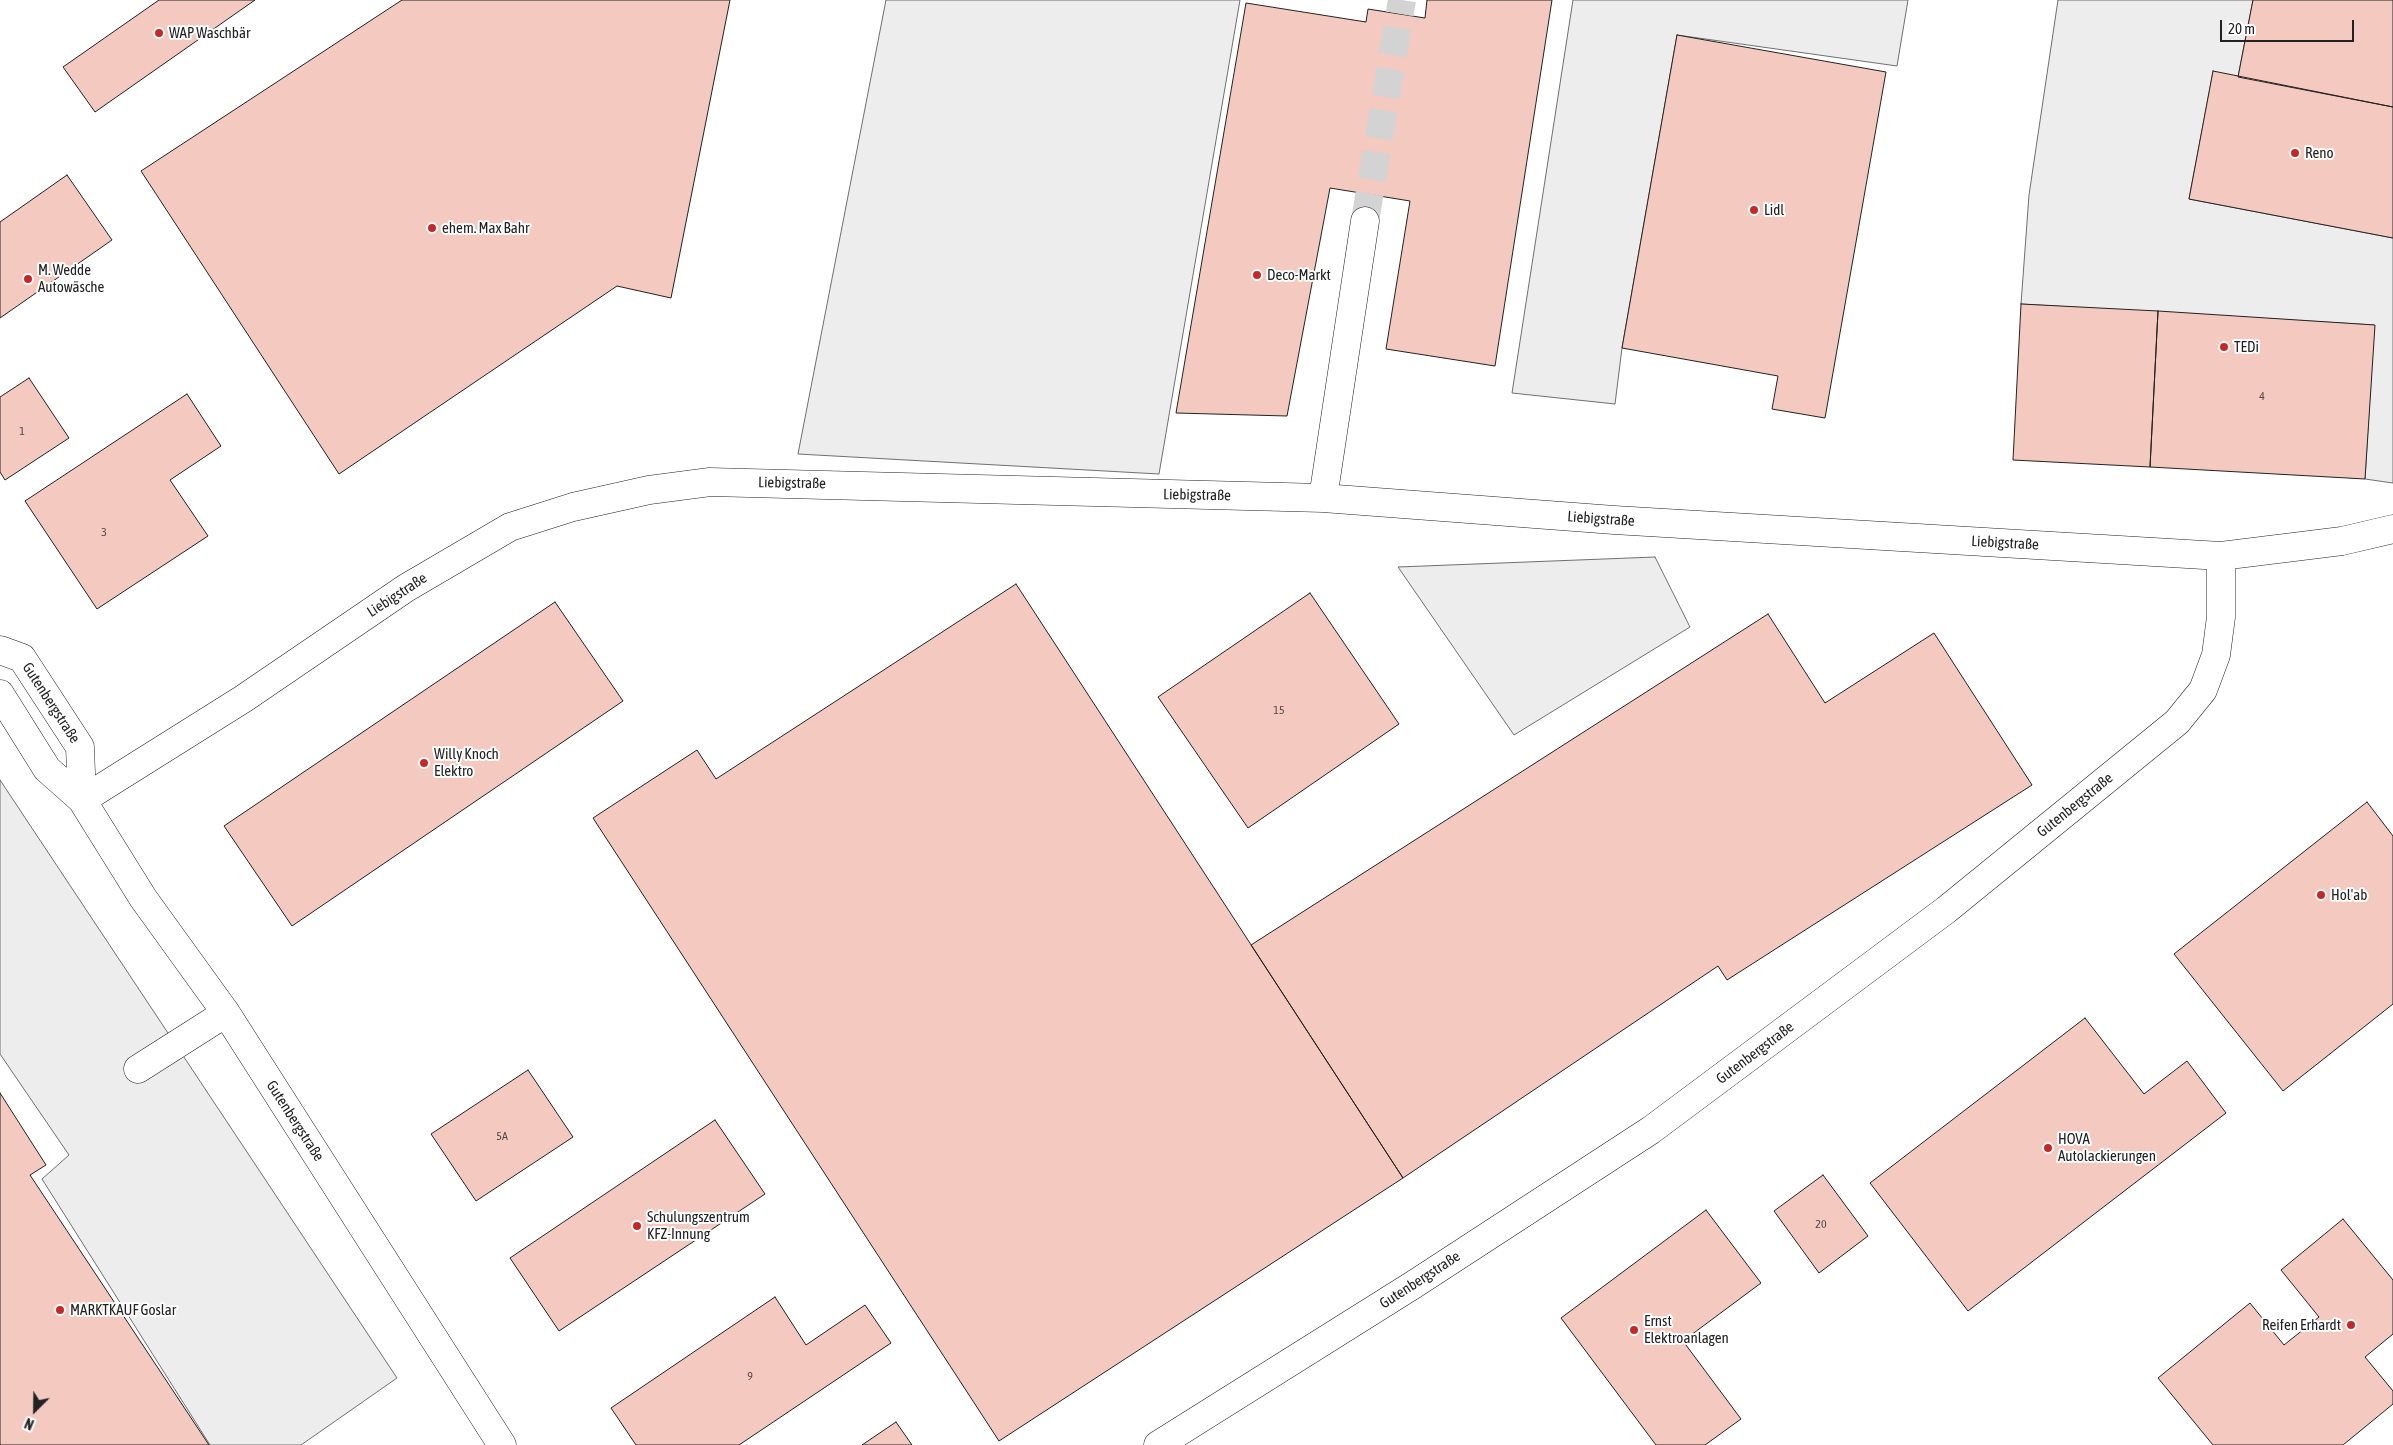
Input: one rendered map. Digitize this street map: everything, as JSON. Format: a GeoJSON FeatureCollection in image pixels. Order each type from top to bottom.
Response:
{"type":"FeatureCollection","features":[{"type":"Feature","properties":{"kind":"street"},"geometry":{"type":"LineString","coordinates":[[1323,498],[1365,221]]}},
{"type":"Feature","properties":{"kind":"street","name":"Liebigstraße"},"geometry":{"type":"LineString","coordinates":[[82,800],[242,699],[414,583],[510,526],[573,507],[650,490],[710,482],[1323,498],[1614,520],[2221,556],[2342,540],[2393,529]]}},
{"type":"Feature","properties":{"kind":"street","name":"Gutenbergstraße"},"geometry":{"type":"LineString","coordinates":[[1158,1445],[1413,1285],[1652,1130],[1946,910],[2176,722],[2203,690],[2216,655],[2221,616],[2221,556]]}},
{"type":"Feature","properties":{"kind":"street","name":"Gutenbergstraße"},"geometry":{"type":"LineString","coordinates":[[0,650],[22,658],[80,746],[82,800]]}},
{"type":"Feature","properties":{"kind":"street","name":"Gutenbergstraße"},"geometry":{"type":"LineString","coordinates":[[0,694],[47,769],[82,800],[144,898],[226,1013],[502,1445]]}},
{"type":"Feature","properties":{"kind":"street"},"geometry":{"type":"LineString","coordinates":[[138,1070],[226,1013]]}},
{"type":"Feature","properties":{"kind":"shaded area"},"geometry":{"type":"Polygon","coordinates":[[[886,0],[1240,0],[1159,474],[798,454],[886,0]]]}},
{"type":"Feature","properties":{"kind":"shaded area"},"geometry":{"type":"Polygon","coordinates":[[[1573,0],[1908,0],[1897,66],[1677,35],[1622,348],[1615,404],[1512,393],[1573,0]]]}},
{"type":"Feature","properties":{"kind":"shaded area"},"geometry":{"type":"Polygon","coordinates":[[[2058,0],[2253,0],[2238,77],[2213,72],[2189,199],[2393,238],[2393,483],[2365,479],[2374,325],[2021,304],[2029,195],[2058,0]]]}},
{"type":"Feature","properties":{"kind":"shaded area"},"geometry":{"type":"Polygon","coordinates":[[[1655,557],[1690,627],[1514,735],[1398,567],[1655,557]]]}},
{"type":"Feature","properties":{"kind":"shaded area"},"geometry":{"type":"Polygon","coordinates":[[[0,780],[397,1378],[301,1445],[210,1445],[42,1179],[69,1155],[0,1054],[0,780]]]}},
{"type":"Feature","properties":{"kind":"building","name":"WAP Waschbär"},"geometry":{"type":"Polygon","coordinates":[[[159,0],[255,0],[95,112],[63,67],[159,0]]]}},
{"type":"Feature","properties":{"kind":"building","name":"ehem. Max Bahr"},"geometry":{"type":"Polygon","coordinates":[[[402,0],[730,0],[671,298],[617,286],[339,474],[141,171],[402,0]]]}},
{"type":"Feature","properties":{"kind":"building","name":"Deco-Markt"},"geometry":{"type":"Polygon","coordinates":[[[1427,0],[1552,0],[1495,366],[1386,349],[1410,201],[1330,188],[1287,416],[1176,413],[1246,3],[1366,22],[1368,9],[1425,18],[1427,0]]]}},
{"type":"Feature","properties":{"kind":"building"},"geometry":{"type":"Polygon","coordinates":[[[2253,0],[2393,0],[2393,107],[2238,77],[2253,0]]]}},
{"type":"Feature","properties":{"kind":"building","name":"Lidl"},"geometry":{"type":"Polygon","coordinates":[[[1677,35],[1886,72],[1825,418],[1772,409],[1778,376],[1622,348],[1677,35]]]}},
{"type":"Feature","properties":{"kind":"building","name":"Reno"},"geometry":{"type":"Polygon","coordinates":[[[2213,71],[2393,107],[2393,238],[2189,199],[2213,71]]]}},
{"type":"Feature","properties":{"kind":"building","name":"M. Wedde Autowäsche"},"geometry":{"type":"Polygon","coordinates":[[[67,175],[112,240],[0,318],[0,222],[67,175]]]}},
{"type":"Feature","properties":{"kind":"building"},"geometry":{"type":"Polygon","coordinates":[[[2021,304],[2158,311],[2150,467],[2013,460],[2021,304]]]}},
{"type":"Feature","properties":{"kind":"building"},"geometry":{"type":"Polygon","coordinates":[[[2158,311],[2375,325],[2365,479],[2150,467],[2158,311]]]}},
{"type":"Feature","properties":{"kind":"building"},"geometry":{"type":"Polygon","coordinates":[[[29,378],[69,438],[5,480],[0,472],[0,397],[29,378]]]}},
{"type":"Feature","properties":{"kind":"building"},"geometry":{"type":"Polygon","coordinates":[[[187,394],[221,446],[170,480],[208,536],[97,609],[25,501],[187,394]]]}},
{"type":"Feature","properties":{"kind":"building"},"geometry":{"type":"Polygon","coordinates":[[[1016,584],[1403,1178],[999,1441],[593,818],[697,750],[716,779],[1016,584]]]}},
{"type":"Feature","properties":{"kind":"building"},"geometry":{"type":"Polygon","coordinates":[[[1310,593],[1399,724],[1248,828],[1158,697],[1310,593]]]}},
{"type":"Feature","properties":{"kind":"building","name":"Willy Knoch Elektro"},"geometry":{"type":"Polygon","coordinates":[[[555,602],[623,701],[292,926],[224,826],[555,602]]]}},
{"type":"Feature","properties":{"kind":"building"},"geometry":{"type":"Polygon","coordinates":[[[1768,614],[1825,703],[1934,633],[2032,785],[1727,980],[1718,966],[1403,1178],[1251,945],[1768,614]]]}},
{"type":"Feature","properties":{"kind":"building","name":"Hol'ab"},"geometry":{"type":"Polygon","coordinates":[[[2367,802],[2393,836],[2393,1004],[2283,1091],[2174,954],[2367,802]]]}},
{"type":"Feature","properties":{"kind":"building","name":"HOVA Autolackierungen"},"geometry":{"type":"Polygon","coordinates":[[[2085,1018],[2144,1094],[2187,1061],[2226,1113],[1968,1311],[1870,1183],[2085,1018]]]}},
{"type":"Feature","properties":{"kind":"building"},"geometry":{"type":"Polygon","coordinates":[[[528,1070],[573,1137],[476,1201],[431,1134],[528,1070]]]}},
{"type":"Feature","properties":{"kind":"building","name":"MARKTKAUF Goslar"},"geometry":{"type":"Polygon","coordinates":[[[0,1093],[46,1165],[30,1175],[209,1445],[0,1445],[0,1093]]]}},
{"type":"Feature","properties":{"kind":"building","name":"Schulungszentrum KFZ-Innung"},"geometry":{"type":"Polygon","coordinates":[[[715,1120],[765,1194],[559,1331],[510,1258],[715,1120]]]}},
{"type":"Feature","properties":{"kind":"building"},"geometry":{"type":"Polygon","coordinates":[[[1823,1175],[1868,1236],[1819,1273],[1774,1211],[1823,1175]]]}},
{"type":"Feature","properties":{"kind":"building","name":"Ernst Elektroanlagen"},"geometry":{"type":"Polygon","coordinates":[[[1706,1210],[1761,1283],[1683,1341],[1741,1419],[1705,1445],[1656,1445],[1561,1318],[1706,1210]]]}},
{"type":"Feature","properties":{"kind":"building","name":"Reifen Erhardt"},"geometry":{"type":"Polygon","coordinates":[[[2343,1219],[2393,1280],[2393,1334],[2365,1357],[2393,1391],[2393,1404],[2343,1445],[2213,1445],[2158,1378],[2250,1303],[2284,1345],[2319,1317],[2281,1270],[2343,1219]]]}},
{"type":"Feature","properties":{"kind":"building"},"geometry":{"type":"Polygon","coordinates":[[[775,1297],[806,1345],[865,1305],[891,1343],[739,1445],[636,1445],[611,1408],[775,1297]]]}},
{"type":"Feature","properties":{"kind":"building"},"geometry":{"type":"Polygon","coordinates":[[[896,1422],[912,1445],[862,1445],[896,1422]]]}},
{"type":"Feature","properties":{"kind":"tunnel"},"geometry":{"type":"LineString","coordinates":[[1365,221],[1402,0]]}},
{"type":"Feature","properties":{"kind":"place","name":"WAP Waschbär"},"geometry":{"type":"Point","coordinates":[159,33]}},
{"type":"Feature","properties":{"kind":"place","name":"Reno"},"geometry":{"type":"Point","coordinates":[2295,153]}},
{"type":"Feature","properties":{"kind":"place","name":"Lidl"},"geometry":{"type":"Point","coordinates":[1754,210]}},
{"type":"Feature","properties":{"kind":"place","name":"ehem. Max Bahr"},"geometry":{"type":"Point","coordinates":[432,228]}},
{"type":"Feature","properties":{"kind":"place","name":"Deco-Markt"},"geometry":{"type":"Point","coordinates":[1257,275]}},
{"type":"Feature","properties":{"kind":"place","name":"M. Wedde Autowäsche"},"geometry":{"type":"Point","coordinates":[28,279]}},
{"type":"Feature","properties":{"kind":"place","name":"TEDi"},"geometry":{"type":"Point","coordinates":[2224,347]}},
{"type":"Feature","properties":{"kind":"place","name":"Willy Knoch Elektro"},"geometry":{"type":"Point","coordinates":[424,763]}},
{"type":"Feature","properties":{"kind":"place","name":"Hol'ab"},"geometry":{"type":"Point","coordinates":[2321,895]}},
{"type":"Feature","properties":{"kind":"place","name":"HOVA Autolackierungen"},"geometry":{"type":"Point","coordinates":[2048,1148]}},
{"type":"Feature","properties":{"kind":"place","name":"Schulungszentrum KFZ-Innung"},"geometry":{"type":"Point","coordinates":[637,1226]}},
{"type":"Feature","properties":{"kind":"place","name":"MARKTKAUF Goslar"},"geometry":{"type":"Point","coordinates":[60,1310]}},
{"type":"Feature","properties":{"kind":"place","name":"Reifen Erhardt"},"geometry":{"type":"Point","coordinates":[2351,1325]}},
{"type":"Feature","properties":{"kind":"place","name":"Ernst Elektroanlagen"},"geometry":{"type":"Point","coordinates":[1634,1330]}}]}
